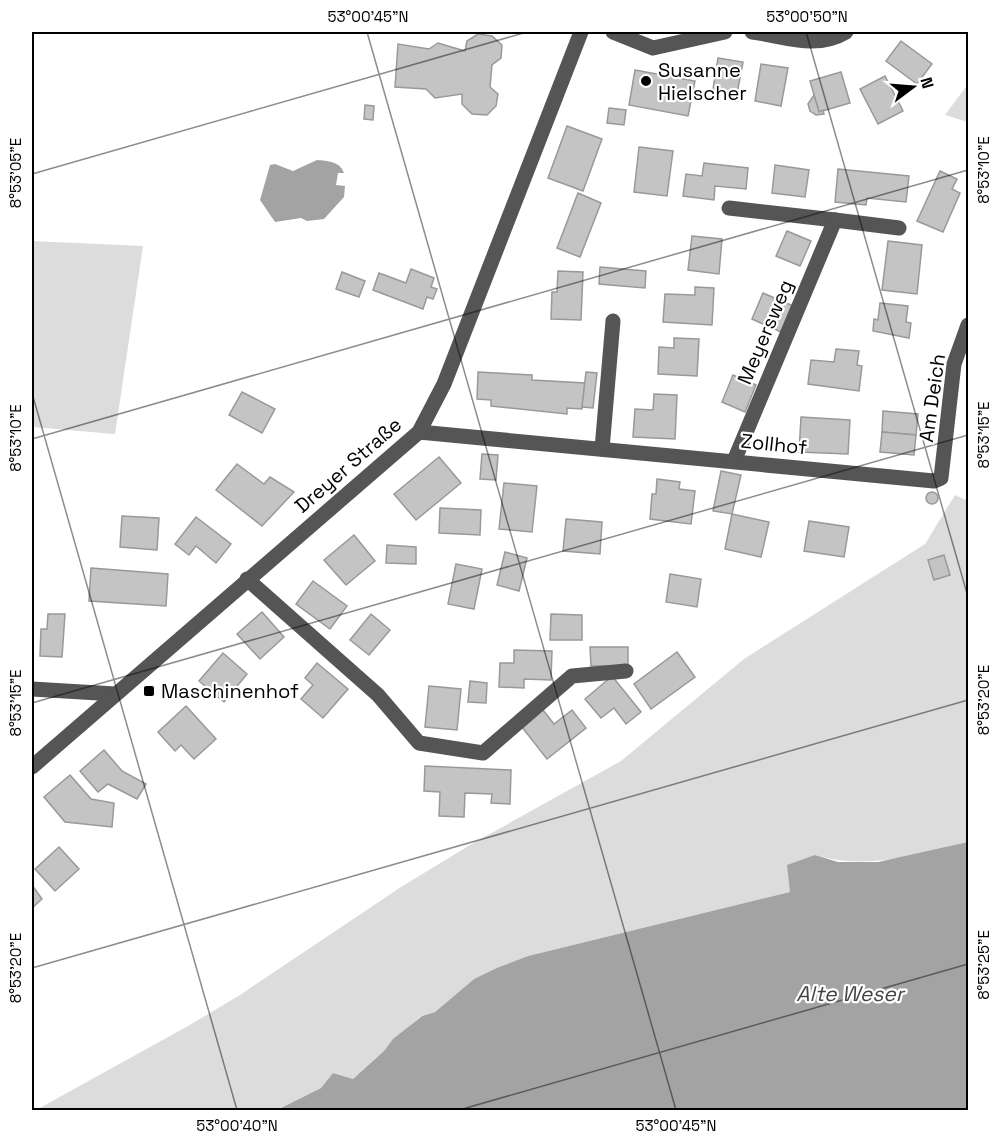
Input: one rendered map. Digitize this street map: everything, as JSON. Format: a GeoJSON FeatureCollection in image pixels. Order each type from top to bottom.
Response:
{"type":"FeatureCollection","features":[{"type":"Feature","properties":{"kind":"street","name":"Dreyer Straße"},"geometry":{"type":"LineString","coordinates":[[32,767],[420,432],[444,384],[580,32]]}},
{"type":"Feature","properties":{"kind":"street"},"geometry":{"type":"LineString","coordinates":[[613,32],[653,48],[725,32]]}},
{"type":"Feature","properties":{"kind":"street"},"geometry":{"type":"LineString","coordinates":[[752,32],[820,42],[846,32]]}},
{"type":"Feature","properties":{"kind":"street"},"geometry":{"type":"LineString","coordinates":[[729,208],[899,228]]}},
{"type":"Feature","properties":{"kind":"street","name":"Meyersweg"},"geometry":{"type":"LineString","coordinates":[[734,461],[835,220]]}},
{"type":"Feature","properties":{"kind":"street"},"geometry":{"type":"LineString","coordinates":[[602,450],[613,321]]}},
{"type":"Feature","properties":{"kind":"street","name":"Am Deich"},"geometry":{"type":"LineString","coordinates":[[941,478],[954,364],[969,325]]}},
{"type":"Feature","properties":{"kind":"street","name":"Zollhof"},"geometry":{"type":"LineString","coordinates":[[420,432],[934,481],[941,478]]}},
{"type":"Feature","properties":{"kind":"street"},"geometry":{"type":"LineString","coordinates":[[247,579],[378,695],[419,743],[483,753],[572,676],[626,671]]}},
{"type":"Feature","properties":{"kind":"street"},"geometry":{"type":"LineString","coordinates":[[32,689],[115,694]]}},
{"type":"Feature","properties":{"kind":"shaded area"},"geometry":{"type":"Polygon","coordinates":[[[968,84],[968,122],[945,115],[968,84]]]}},
{"type":"Feature","properties":{"kind":"shaded area"},"geometry":{"type":"Polygon","coordinates":[[[32,241],[143,246],[115,434],[32,427],[32,241]]]}},
{"type":"Feature","properties":{"kind":"shaded area"},"geometry":{"type":"Polygon","coordinates":[[[955,495],[968,501],[968,842],[911,856],[873,861],[834,860],[815,855],[790,892],[528,956],[474,979],[435,1012],[421,1016],[353,1079],[333,1073],[321,1088],[277,1110],[36,1110],[240,995],[401,887],[470,845],[621,761],[744,659],[925,544],[955,495]]]}},
{"type":"Feature","properties":{"kind":"water"},"geometry":{"type":"Polygon","coordinates":[[[317,160],[333,162],[340,166],[344,173],[338,173],[336,185],[345,186],[344,197],[324,219],[307,221],[301,218],[275,222],[260,200],[270,165],[275,164],[293,171],[317,160]]]}},
{"type":"Feature","properties":{"kind":"water","name":"Alte Weser"},"geometry":{"type":"Polygon","coordinates":[[[968,842],[968,1110],[277,1110],[321,1088],[333,1073],[353,1079],[384,1051],[393,1039],[422,1016],[435,1012],[474,979],[497,968],[528,956],[790,892],[787,865],[815,855],[838,862],[878,862],[968,842]]]}},
{"type":"Feature","properties":{"kind":"building"},"geometry":{"type":"Polygon","coordinates":[[[478,34],[492,36],[502,45],[501,58],[492,65],[490,87],[498,94],[496,106],[487,115],[472,114],[462,104],[462,94],[435,98],[426,89],[395,87],[398,44],[429,49],[438,43],[465,51],[467,41],[478,34]]]}},
{"type":"Feature","properties":{"kind":"building"},"geometry":{"type":"Polygon","coordinates":[[[901,41],[932,64],[917,84],[886,61],[901,41]]]}},
{"type":"Feature","properties":{"kind":"building"},"geometry":{"type":"Polygon","coordinates":[[[718,58],[743,62],[737,94],[713,89],[718,58]]]}},
{"type":"Feature","properties":{"kind":"building"},"geometry":{"type":"Polygon","coordinates":[[[761,64],[788,68],[781,106],[755,101],[761,64]]]}},
{"type":"Feature","properties":{"kind":"building"},"geometry":{"type":"Polygon","coordinates":[[[635,70],[695,81],[688,116],[629,105],[635,70]]]}},
{"type":"Feature","properties":{"kind":"building"},"geometry":{"type":"Polygon","coordinates":[[[841,72],[850,103],[819,112],[810,81],[841,72]]]}},
{"type":"Feature","properties":{"kind":"building"},"geometry":{"type":"Polygon","coordinates":[[[885,76],[903,111],[878,124],[860,89],[885,76]]]}},
{"type":"Feature","properties":{"kind":"building"},"geometry":{"type":"Polygon","coordinates":[[[814,95],[819,112],[823,110],[824,114],[816,115],[810,111],[808,104],[814,95]]]}},
{"type":"Feature","properties":{"kind":"building"},"geometry":{"type":"Polygon","coordinates":[[[365,105],[374,106],[373,120],[364,119],[365,105]]]}},
{"type":"Feature","properties":{"kind":"building"},"geometry":{"type":"Polygon","coordinates":[[[609,108],[626,110],[624,125],[607,123],[609,108]]]}},
{"type":"Feature","properties":{"kind":"building"},"geometry":{"type":"Polygon","coordinates":[[[567,126],[602,139],[583,191],[548,178],[567,126]]]}},
{"type":"Feature","properties":{"kind":"building"},"geometry":{"type":"Polygon","coordinates":[[[639,147],[673,151],[667,196],[634,192],[639,147]]]}},
{"type":"Feature","properties":{"kind":"building"},"geometry":{"type":"Polygon","coordinates":[[[704,163],[748,168],[746,189],[715,186],[714,200],[683,196],[686,174],[702,176],[704,163]]]}},
{"type":"Feature","properties":{"kind":"building"},"geometry":{"type":"Polygon","coordinates":[[[775,165],[809,170],[805,197],[772,193],[775,165]]]}},
{"type":"Feature","properties":{"kind":"building"},"geometry":{"type":"Polygon","coordinates":[[[838,169],[909,176],[906,202],[867,198],[866,205],[835,202],[838,169]]]}},
{"type":"Feature","properties":{"kind":"building"},"geometry":{"type":"Polygon","coordinates":[[[940,171],[957,179],[952,189],[960,193],[943,232],[917,221],[940,171]]]}},
{"type":"Feature","properties":{"kind":"building"},"geometry":{"type":"Polygon","coordinates":[[[578,193],[601,203],[580,257],[557,248],[578,193]]]}},
{"type":"Feature","properties":{"kind":"building"},"geometry":{"type":"Polygon","coordinates":[[[787,231],[811,241],[800,266],[776,256],[787,231]]]}},
{"type":"Feature","properties":{"kind":"building"},"geometry":{"type":"Polygon","coordinates":[[[692,236],[722,239],[719,274],[688,270],[692,236]]]}},
{"type":"Feature","properties":{"kind":"building"},"geometry":{"type":"Polygon","coordinates":[[[888,241],[922,245],[917,294],[882,290],[888,241]]]}},
{"type":"Feature","properties":{"kind":"building"},"geometry":{"type":"Polygon","coordinates":[[[600,267],[646,271],[645,288],[599,284],[600,267]]]}},
{"type":"Feature","properties":{"kind":"building"},"geometry":{"type":"Polygon","coordinates":[[[411,269],[434,278],[431,287],[437,289],[433,299],[427,297],[423,309],[373,290],[379,273],[406,283],[411,269]]]}},
{"type":"Feature","properties":{"kind":"building"},"geometry":{"type":"Polygon","coordinates":[[[558,271],[583,272],[581,320],[551,319],[552,292],[557,292],[558,271]]]}},
{"type":"Feature","properties":{"kind":"building"},"geometry":{"type":"Polygon","coordinates":[[[342,272],[365,281],[359,297],[336,289],[342,272]]]}},
{"type":"Feature","properties":{"kind":"building"},"geometry":{"type":"Polygon","coordinates":[[[695,287],[714,288],[712,325],[663,322],[665,294],[695,295],[695,287]]]}},
{"type":"Feature","properties":{"kind":"building"},"geometry":{"type":"Polygon","coordinates":[[[763,293],[793,306],[781,332],[752,319],[763,293]]]}},
{"type":"Feature","properties":{"kind":"building"},"geometry":{"type":"Polygon","coordinates":[[[880,303],[908,306],[906,322],[911,323],[909,338],[873,331],[874,319],[878,320],[880,303]]]}},
{"type":"Feature","properties":{"kind":"building"},"geometry":{"type":"Polygon","coordinates":[[[674,338],[699,339],[697,376],[658,374],[659,347],[674,348],[674,338]]]}},
{"type":"Feature","properties":{"kind":"building"},"geometry":{"type":"Polygon","coordinates":[[[836,349],[859,351],[857,365],[862,366],[859,391],[808,384],[811,360],[834,362],[836,349]]]}},
{"type":"Feature","properties":{"kind":"building"},"geometry":{"type":"Polygon","coordinates":[[[478,372],[532,375],[532,380],[585,383],[582,409],[567,408],[567,414],[491,406],[491,400],[477,399],[478,372]]]}},
{"type":"Feature","properties":{"kind":"building"},"geometry":{"type":"Polygon","coordinates":[[[586,372],[597,373],[593,408],[582,407],[586,372]]]}},
{"type":"Feature","properties":{"kind":"building"},"geometry":{"type":"Polygon","coordinates":[[[733,375],[756,385],[745,412],[722,402],[733,375]]]}},
{"type":"Feature","properties":{"kind":"building"},"geometry":{"type":"Polygon","coordinates":[[[242,392],[275,409],[262,433],[229,415],[242,392]]]}},
{"type":"Feature","properties":{"kind":"building"},"geometry":{"type":"Polygon","coordinates":[[[654,394],[677,395],[675,439],[633,437],[635,409],[653,410],[654,394]]]}},
{"type":"Feature","properties":{"kind":"building"},"geometry":{"type":"Polygon","coordinates":[[[883,411],[918,414],[916,435],[882,432],[883,411]]]}},
{"type":"Feature","properties":{"kind":"building"},"geometry":{"type":"Polygon","coordinates":[[[801,417],[850,420],[848,454],[799,452],[801,417]]]}},
{"type":"Feature","properties":{"kind":"building"},"geometry":{"type":"Polygon","coordinates":[[[882,432],[916,435],[914,455],[880,452],[882,432]]]}},
{"type":"Feature","properties":{"kind":"building"},"geometry":{"type":"Polygon","coordinates":[[[482,454],[498,455],[496,480],[480,479],[482,454]]]}},
{"type":"Feature","properties":{"kind":"building"},"geometry":{"type":"Polygon","coordinates":[[[439,457],[461,483],[416,520],[394,494],[439,457]]]}},
{"type":"Feature","properties":{"kind":"building"},"geometry":{"type":"Polygon","coordinates":[[[237,464],[264,484],[270,477],[294,492],[262,526],[216,490],[237,464]]]}},
{"type":"Feature","properties":{"kind":"building"},"geometry":{"type":"Polygon","coordinates":[[[721,471],[741,475],[732,514],[713,511],[721,471]]]}},
{"type":"Feature","properties":{"kind":"building"},"geometry":{"type":"Polygon","coordinates":[[[657,479],[680,482],[679,489],[695,491],[691,524],[650,519],[652,494],[656,494],[657,479]]]}},
{"type":"Feature","properties":{"kind":"building"},"geometry":{"type":"Polygon","coordinates":[[[504,483],[537,486],[532,532],[499,529],[504,483]]]}},
{"type":"Feature","properties":{"kind":"building"},"geometry":{"type":"Polygon","coordinates":[[[932,492],[938,498],[932,504],[926,498],[932,492]]]}},
{"type":"Feature","properties":{"kind":"building"},"geometry":{"type":"Polygon","coordinates":[[[440,508],[481,510],[480,535],[439,533],[440,508]]]}},
{"type":"Feature","properties":{"kind":"building"},"geometry":{"type":"Polygon","coordinates":[[[732,514],[769,522],[761,557],[725,549],[732,514]]]}},
{"type":"Feature","properties":{"kind":"building"},"geometry":{"type":"Polygon","coordinates":[[[122,516],[159,518],[157,550],[120,547],[122,516]]]}},
{"type":"Feature","properties":{"kind":"building"},"geometry":{"type":"Polygon","coordinates":[[[196,517],[231,544],[216,563],[196,546],[189,555],[175,544],[196,517]]]}},
{"type":"Feature","properties":{"kind":"building"},"geometry":{"type":"Polygon","coordinates":[[[566,519],[602,522],[600,554],[563,551],[566,519]]]}},
{"type":"Feature","properties":{"kind":"building"},"geometry":{"type":"Polygon","coordinates":[[[809,521],[849,527],[844,557],[804,551],[809,521]]]}},
{"type":"Feature","properties":{"kind":"building"},"geometry":{"type":"Polygon","coordinates":[[[354,535],[375,561],[346,585],[324,560],[354,535]]]}},
{"type":"Feature","properties":{"kind":"building"},"geometry":{"type":"Polygon","coordinates":[[[387,545],[416,547],[416,564],[386,563],[387,545]]]}},
{"type":"Feature","properties":{"kind":"building"},"geometry":{"type":"Polygon","coordinates":[[[505,552],[527,558],[519,591],[497,585],[505,552]]]}},
{"type":"Feature","properties":{"kind":"building"},"geometry":{"type":"Polygon","coordinates":[[[944,555],[950,575],[934,580],[928,560],[944,555]]]}},
{"type":"Feature","properties":{"kind":"building"},"geometry":{"type":"Polygon","coordinates":[[[456,564],[482,569],[474,609],[448,604],[456,564]]]}},
{"type":"Feature","properties":{"kind":"building"},"geometry":{"type":"Polygon","coordinates":[[[91,568],[168,574],[166,606],[89,601],[91,568]]]}},
{"type":"Feature","properties":{"kind":"building"},"geometry":{"type":"Polygon","coordinates":[[[670,574],[701,579],[697,607],[666,602],[670,574]]]}},
{"type":"Feature","properties":{"kind":"building"},"geometry":{"type":"Polygon","coordinates":[[[313,581],[347,606],[330,629],[296,604],[313,581]]]}},
{"type":"Feature","properties":{"kind":"building"},"geometry":{"type":"Polygon","coordinates":[[[262,612],[284,637],[260,659],[237,634],[262,612]]]}},
{"type":"Feature","properties":{"kind":"building"},"geometry":{"type":"Polygon","coordinates":[[[48,614],[65,614],[62,657],[40,656],[41,629],[47,629],[48,614]]]}},
{"type":"Feature","properties":{"kind":"building"},"geometry":{"type":"Polygon","coordinates":[[[371,614],[390,630],[369,655],[350,640],[371,614]]]}},
{"type":"Feature","properties":{"kind":"building"},"geometry":{"type":"Polygon","coordinates":[[[551,614],[582,615],[582,640],[550,640],[551,614]]]}},
{"type":"Feature","properties":{"kind":"building"},"geometry":{"type":"Polygon","coordinates":[[[590,647],[628,647],[628,666],[591,666],[590,647]]]}},
{"type":"Feature","properties":{"kind":"building"},"geometry":{"type":"Polygon","coordinates":[[[514,650],[552,651],[551,680],[524,679],[524,688],[499,687],[500,663],[514,663],[514,650]]]}},
{"type":"Feature","properties":{"kind":"building"},"geometry":{"type":"Polygon","coordinates":[[[677,652],[695,677],[651,709],[634,684],[677,652]]]}},
{"type":"Feature","properties":{"kind":"building"},"geometry":{"type":"Polygon","coordinates":[[[223,653],[247,674],[224,702],[199,681],[223,653]]]}},
{"type":"Feature","properties":{"kind":"building"},"geometry":{"type":"Polygon","coordinates":[[[317,663],[348,689],[323,718],[301,699],[313,685],[305,678],[317,663]]]}},
{"type":"Feature","properties":{"kind":"building"},"geometry":{"type":"Polygon","coordinates":[[[612,676],[641,712],[626,724],[614,708],[601,718],[585,699],[612,676]]]}},
{"type":"Feature","properties":{"kind":"building"},"geometry":{"type":"Polygon","coordinates":[[[470,681],[487,683],[486,703],[468,702],[470,681]]]}},
{"type":"Feature","properties":{"kind":"building"},"geometry":{"type":"Polygon","coordinates":[[[429,686],[461,689],[457,730],[425,727],[429,686]]]}},
{"type":"Feature","properties":{"kind":"building"},"geometry":{"type":"Polygon","coordinates":[[[186,706],[216,739],[194,759],[181,745],[175,751],[158,732],[186,706]]]}},
{"type":"Feature","properties":{"kind":"building"},"geometry":{"type":"Polygon","coordinates":[[[543,710],[554,724],[572,710],[586,728],[547,759],[522,727],[543,710]]]}},
{"type":"Feature","properties":{"kind":"building"},"geometry":{"type":"Polygon","coordinates":[[[104,750],[122,771],[146,784],[137,799],[108,784],[98,792],[80,771],[104,750]]]}},
{"type":"Feature","properties":{"kind":"building"},"geometry":{"type":"Polygon","coordinates":[[[425,766],[511,770],[510,804],[491,803],[492,794],[465,793],[464,817],[439,816],[440,792],[424,791],[425,766]]]}},
{"type":"Feature","properties":{"kind":"building"},"geometry":{"type":"Polygon","coordinates":[[[70,775],[91,799],[114,803],[112,827],[65,822],[44,797],[70,775]]]}},
{"type":"Feature","properties":{"kind":"building"},"geometry":{"type":"Polygon","coordinates":[[[59,847],[79,869],[55,891],[35,869],[59,847]]]}},
{"type":"Feature","properties":{"kind":"building"},"geometry":{"type":"Polygon","coordinates":[[[32,885],[42,899],[32,908],[32,885]]]}},
{"type":"Feature","properties":{"kind":"place","name":"Susanne Hielscher"},"geometry":{"type":"Point","coordinates":[646,81]}},
{"type":"Feature","properties":{"kind":"place","name":"Maschinenhof"},"geometry":{"type":"Point","coordinates":[149,691]}}]}
